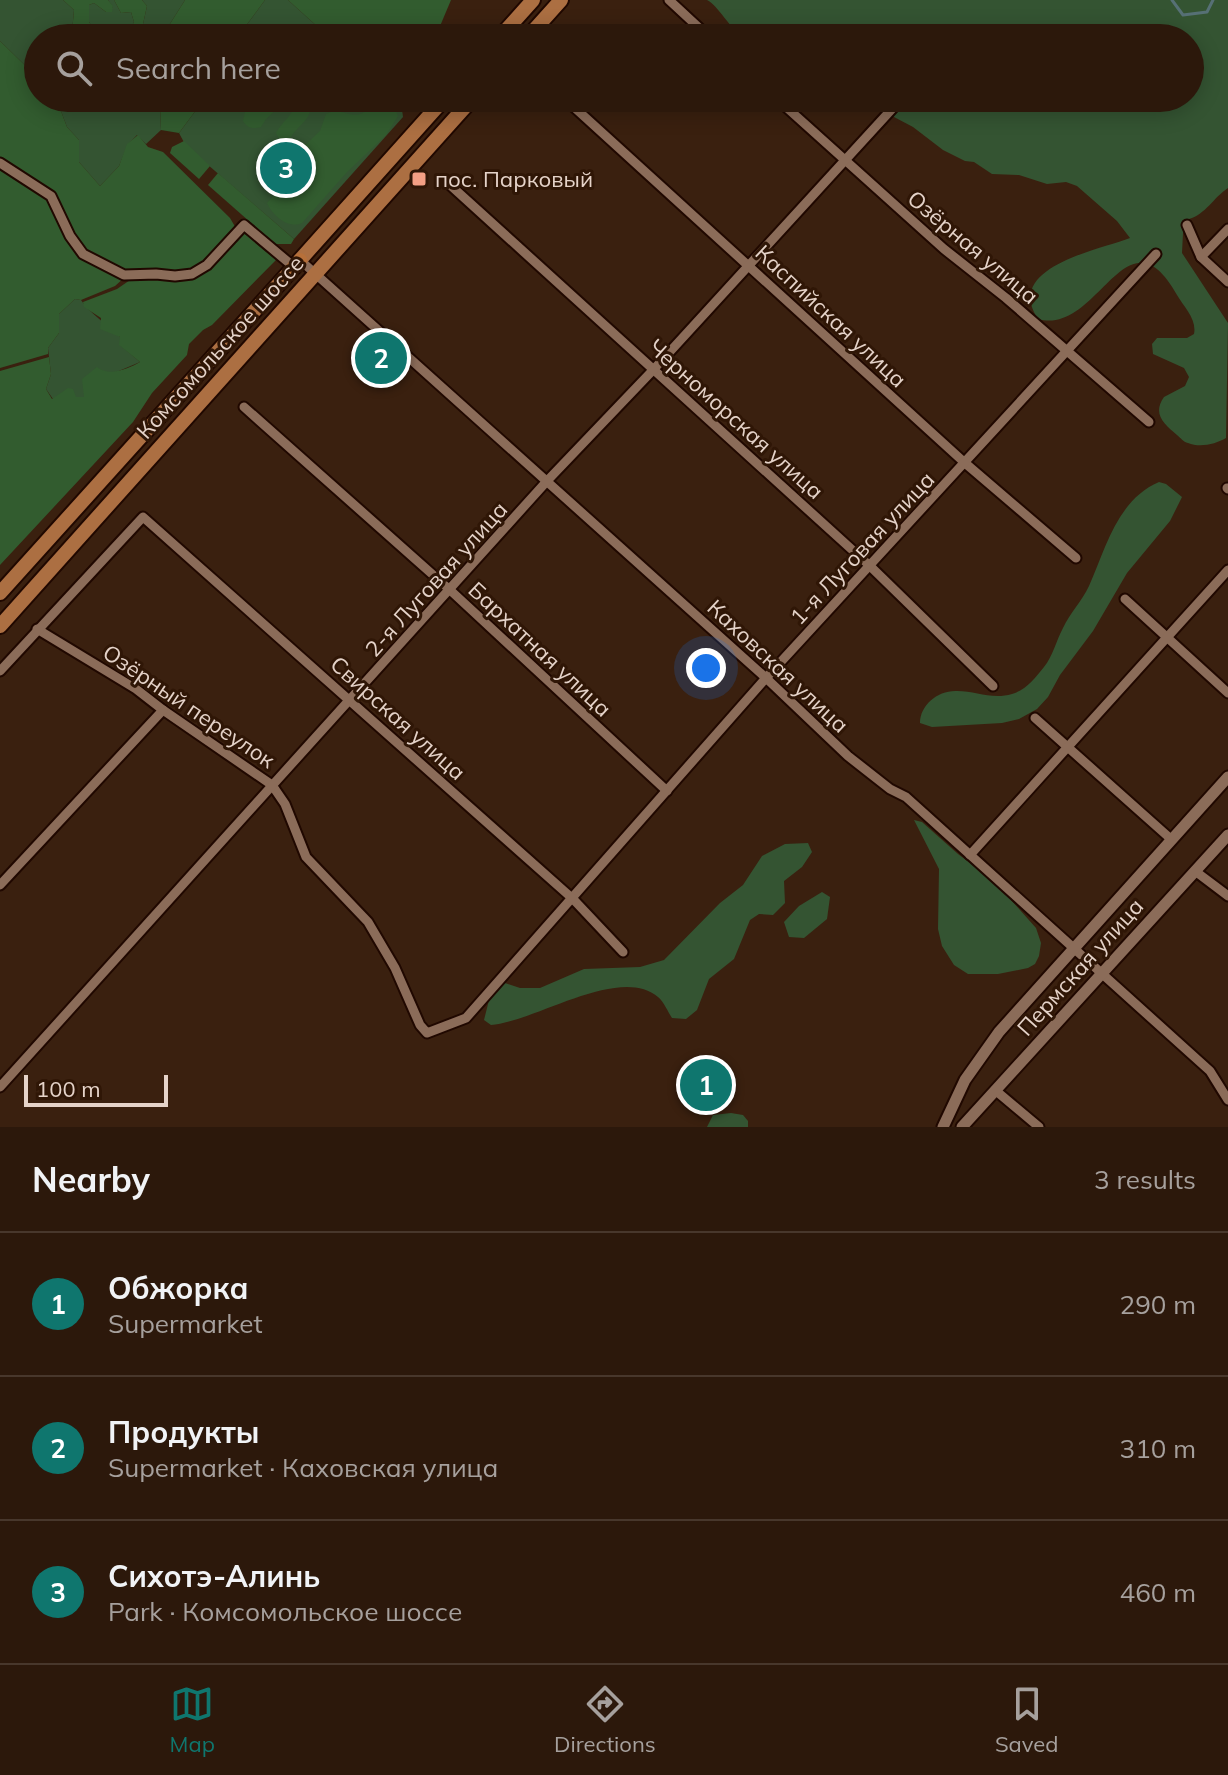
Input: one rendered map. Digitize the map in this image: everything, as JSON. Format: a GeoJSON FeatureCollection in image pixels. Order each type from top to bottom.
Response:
{"type":"FeatureCollection","features":[{"type":"Feature","properties":{"kind":"main road"},"geometry":{"type":"LineString","coordinates":[[512,24],[533,0]]}},
{"type":"Feature","properties":{"kind":"main road"},"geometry":{"type":"LineString","coordinates":[[540,24],[561,0]]}},
{"type":"Feature","properties":{"kind":"main road","name":"Комсомольское шоссе"},"geometry":{"type":"LineString","coordinates":[[0,593],[432,112]]}},
{"type":"Feature","properties":{"kind":"main road","name":"Комсомольское шоссе"},"geometry":{"type":"LineString","coordinates":[[0,626],[319,276],[461,112]]}},
{"type":"Feature","properties":{"kind":"street"},"geometry":{"type":"LineString","coordinates":[[669,0],[695,24]]}},
{"type":"Feature","properties":{"kind":"street","name":"Каспийская улица"},"geometry":{"type":"LineString","coordinates":[[580,112],[965,463],[1076,558]]}},
{"type":"Feature","properties":{"kind":"street","name":"Озёрная улица"},"geometry":{"type":"LineString","coordinates":[[791,112],[944,249],[1149,422]]}},
{"type":"Feature","properties":{"kind":"street","name":"2-я Луговая улица"},"geometry":{"type":"LineString","coordinates":[[0,1087],[547,481],[889,112]]}},
{"type":"Feature","properties":{"kind":"street","name":"Каховская улица"},"geometry":{"type":"LineString","coordinates":[[0,163],[51,196],[70,236],[83,254],[124,275],[192,274],[207,265],[244,225],[319,276],[766,678],[848,756],[890,789],[906,797],[1210,1071],[1228,1100]]}},
{"type":"Feature","properties":{"kind":"street","name":"Черноморская улица"},"geometry":{"type":"LineString","coordinates":[[449,184],[870,566],[993,686]]}},
{"type":"Feature","properties":{"kind":"street"},"geometry":{"type":"LineString","coordinates":[[1187,225],[1201,257],[1228,282]]}},
{"type":"Feature","properties":{"kind":"street"},"geometry":{"type":"LineString","coordinates":[[1201,257],[1228,229]]}},
{"type":"Feature","properties":{"kind":"street","name":"1-я Луговая улица"},"geometry":{"type":"LineString","coordinates":[[427,1033],[466,1018],[766,678],[1156,254]]}},
{"type":"Feature","properties":{"kind":"street","name":"Бархатная улица"},"geometry":{"type":"LineString","coordinates":[[244,407],[450,590],[667,791]]}},
{"type":"Feature","properties":{"kind":"street","name":"Свирская улица"},"geometry":{"type":"LineString","coordinates":[[37,629],[143,517],[573,899],[623,952]]}},
{"type":"Feature","properties":{"kind":"street"},"geometry":{"type":"LineString","coordinates":[[970,855],[1228,570]]}},
{"type":"Feature","properties":{"kind":"street"},"geometry":{"type":"LineString","coordinates":[[1125,599],[1228,693]]}},
{"type":"Feature","properties":{"kind":"street"},"geometry":{"type":"LineString","coordinates":[[0,671],[37,629]]}},
{"type":"Feature","properties":{"kind":"street","name":"Озёрный переулок"},"geometry":{"type":"LineString","coordinates":[[37,629],[126,682],[272,785],[285,804],[306,857],[368,922],[395,968],[420,1025],[427,1033]]}},
{"type":"Feature","properties":{"kind":"street"},"geometry":{"type":"LineString","coordinates":[[0,885],[163,710]]}},
{"type":"Feature","properties":{"kind":"street"},"geometry":{"type":"LineString","coordinates":[[1035,718],[1066,749],[1172,840]]}},
{"type":"Feature","properties":{"kind":"street"},"geometry":{"type":"LineString","coordinates":[[943,1127],[965,1080],[999,1032],[1228,777]]}},
{"type":"Feature","properties":{"kind":"street","name":"Пермская улица"},"geometry":{"type":"LineString","coordinates":[[962,1127],[1228,835]]}},
{"type":"Feature","properties":{"kind":"street"},"geometry":{"type":"LineString","coordinates":[[1195,871],[1228,896]]}},
{"type":"Feature","properties":{"kind":"street"},"geometry":{"type":"LineString","coordinates":[[995,1090],[1039,1127]]}},
{"type":"Feature","properties":{"kind":"green space"},"geometry":{"type":"Polygon","coordinates":[[[0,0],[63,0],[74,10],[73,24],[24,24],[24,64],[0,41],[0,0]]]}},
{"type":"Feature","properties":{"kind":"green space"},"geometry":{"type":"Polygon","coordinates":[[[63,0],[108,0],[113,6],[112,12],[106,12],[94,3],[89,5],[90,24],[73,24],[74,10],[63,0]]]}},
{"type":"Feature","properties":{"kind":"green space"},"geometry":{"type":"Polygon","coordinates":[[[108,0],[114,0],[121,13],[131,12],[133,24],[89,22],[89,5],[94,3],[106,12],[113,7],[108,0]]]}},
{"type":"Feature","properties":{"kind":"green space"},"geometry":{"type":"Polygon","coordinates":[[[114,0],[142,0],[147,6],[143,24],[133,24],[131,12],[121,13],[114,0]]]}},
{"type":"Feature","properties":{"kind":"green space"},"geometry":{"type":"Polygon","coordinates":[[[142,0],[185,0],[170,24],[143,24],[147,6],[142,0]]]}},
{"type":"Feature","properties":{"kind":"green space"},"geometry":{"type":"Polygon","coordinates":[[[185,0],[265,0],[247,24],[170,24],[185,0]]]}},
{"type":"Feature","properties":{"kind":"green space"},"geometry":{"type":"Polygon","coordinates":[[[265,0],[288,0],[315,24],[247,24],[265,0]]]}},
{"type":"Feature","properties":{"kind":"green space"},"geometry":{"type":"Polygon","coordinates":[[[288,0],[451,0],[441,24],[315,24],[288,0]]]}},
{"type":"Feature","properties":{"kind":"green space"},"geometry":{"type":"Polygon","coordinates":[[[707,0],[1228,0],[1228,188],[1189,219],[1183,233],[1182,253],[1228,323],[1226,438],[1208,445],[1183,441],[1159,414],[1164,397],[1185,386],[1189,377],[1184,368],[1153,354],[1152,344],[1157,338],[1187,338],[1194,334],[1194,323],[1159,271],[1142,263],[1127,267],[1078,310],[1059,319],[1038,319],[1031,301],[1033,286],[1059,264],[1130,238],[1117,221],[1077,186],[1066,182],[1047,184],[1019,175],[992,174],[974,162],[943,150],[913,127],[885,112],[1204,112],[1204,24],[729,24],[707,0]]]}},
{"type":"Feature","properties":{"kind":"green space"},"geometry":{"type":"Polygon","coordinates":[[[0,41],[24,64],[24,112],[61,112],[67,127],[79,140],[79,162],[100,186],[119,166],[127,144],[138,135],[148,147],[163,152],[230,218],[237,230],[206,264],[191,273],[132,275],[81,247],[52,195],[0,161],[0,41]]]}},
{"type":"Feature","properties":{"kind":"green space"},"geometry":{"type":"Polygon","coordinates":[[[61,112],[160,112],[161,130],[146,144],[137,135],[128,144],[119,166],[100,186],[79,162],[79,140],[67,127],[61,112]]]}},
{"type":"Feature","properties":{"kind":"green space"},"geometry":{"type":"Polygon","coordinates":[[[160,112],[195,112],[179,133],[161,130],[160,112]]]}},
{"type":"Feature","properties":{"kind":"green space"},"geometry":{"type":"Polygon","coordinates":[[[195,112],[402,112],[403,117],[294,239],[186,146],[179,133],[195,112]]]}},
{"type":"Feature","properties":{"kind":"green space"},"geometry":{"type":"Polygon","coordinates":[[[245,112],[274,112],[261,127],[251,128],[243,121],[245,112]]]}},
{"type":"Feature","properties":{"kind":"green space"},"geometry":{"type":"Polygon","coordinates":[[[310,112],[289,141],[282,144],[276,133],[291,113],[310,112]]]}},
{"type":"Feature","properties":{"kind":"green space"},"geometry":{"type":"Polygon","coordinates":[[[396,112],[398,116],[386,135],[347,172],[302,223],[286,223],[277,217],[267,203],[285,183],[281,172],[283,167],[299,162],[298,152],[320,131],[326,114],[396,112]]]}},
{"type":"Feature","properties":{"kind":"green space"},"geometry":{"type":"Polygon","coordinates":[[[184,141],[210,166],[199,179],[170,153],[172,147],[184,141]]]}},
{"type":"Feature","properties":{"kind":"green space"},"geometry":{"type":"Polygon","coordinates":[[[0,165],[49,198],[83,259],[95,261],[125,277],[115,286],[81,300],[75,299],[59,314],[59,333],[48,348],[48,354],[0,368],[0,165]]]}},
{"type":"Feature","properties":{"kind":"green space"},"geometry":{"type":"Polygon","coordinates":[[[218,173],[294,239],[291,244],[275,244],[208,185],[218,173]]]}},
{"type":"Feature","properties":{"kind":"green space"},"geometry":{"type":"Polygon","coordinates":[[[244,233],[276,260],[189,344],[187,355],[152,393],[133,422],[0,565],[0,371],[49,357],[51,374],[46,389],[52,399],[68,388],[73,389],[76,397],[84,397],[82,379],[97,367],[113,372],[140,362],[119,345],[120,337],[100,329],[101,318],[84,307],[83,302],[117,289],[133,278],[193,276],[244,233]]]}},
{"type":"Feature","properties":{"kind":"green space"},"geometry":{"type":"Polygon","coordinates":[[[75,299],[81,300],[120,337],[120,345],[140,362],[114,373],[103,372],[84,397],[53,399],[46,389],[51,374],[48,348],[59,333],[59,314],[75,299]]]}},
{"type":"Feature","properties":{"kind":"green space"},"geometry":{"type":"Polygon","coordinates":[[[1159,482],[1182,497],[1170,521],[1127,573],[1093,631],[1037,709],[1019,719],[1002,723],[932,727],[920,723],[923,710],[931,700],[943,693],[957,691],[1005,696],[1022,690],[1030,683],[1047,663],[1123,513],[1133,500],[1159,482]]]}},
{"type":"Feature","properties":{"kind":"green space"},"geometry":{"type":"Polygon","coordinates":[[[914,820],[922,822],[994,881],[1036,928],[1041,943],[1035,964],[998,974],[968,974],[954,965],[942,946],[938,929],[939,869],[914,820]]]}},
{"type":"Feature","properties":{"kind":"green space"},"geometry":{"type":"Polygon","coordinates":[[[808,843],[812,852],[802,867],[784,881],[785,903],[773,915],[759,914],[750,920],[734,959],[709,979],[697,1010],[686,1019],[672,1018],[658,997],[642,989],[622,987],[576,998],[509,1022],[491,1025],[484,1020],[490,996],[498,984],[540,988],[584,969],[640,967],[664,960],[720,903],[743,885],[762,856],[785,844],[808,843]]]}},
{"type":"Feature","properties":{"kind":"green space"},"geometry":{"type":"Polygon","coordinates":[[[822,892],[830,897],[827,919],[804,938],[789,937],[784,922],[799,906],[822,892]]]}},
{"type":"Feature","properties":{"kind":"green space"},"geometry":{"type":"Polygon","coordinates":[[[713,1115],[743,1115],[748,1127],[707,1127],[713,1115]]]}},
{"type":"Feature","properties":{"kind":"waterway"},"geometry":{"type":"LineString","coordinates":[[1172,0],[1183,15],[1207,12],[1213,0]]}},
{"type":"Feature","properties":{"kind":"place","name":"Сихотэ-Алинь"},"geometry":{"type":"Point","coordinates":[286,168]}},
{"type":"Feature","properties":{"kind":"place","name":"пос. Парковый"},"geometry":{"type":"Point","coordinates":[419,179]}},
{"type":"Feature","properties":{"kind":"place","name":"Продукты"},"geometry":{"type":"Point","coordinates":[381,358]}},
{"type":"Feature","properties":{"kind":"place","name":"Обжорка"},"geometry":{"type":"Point","coordinates":[706,1085]}}]}
